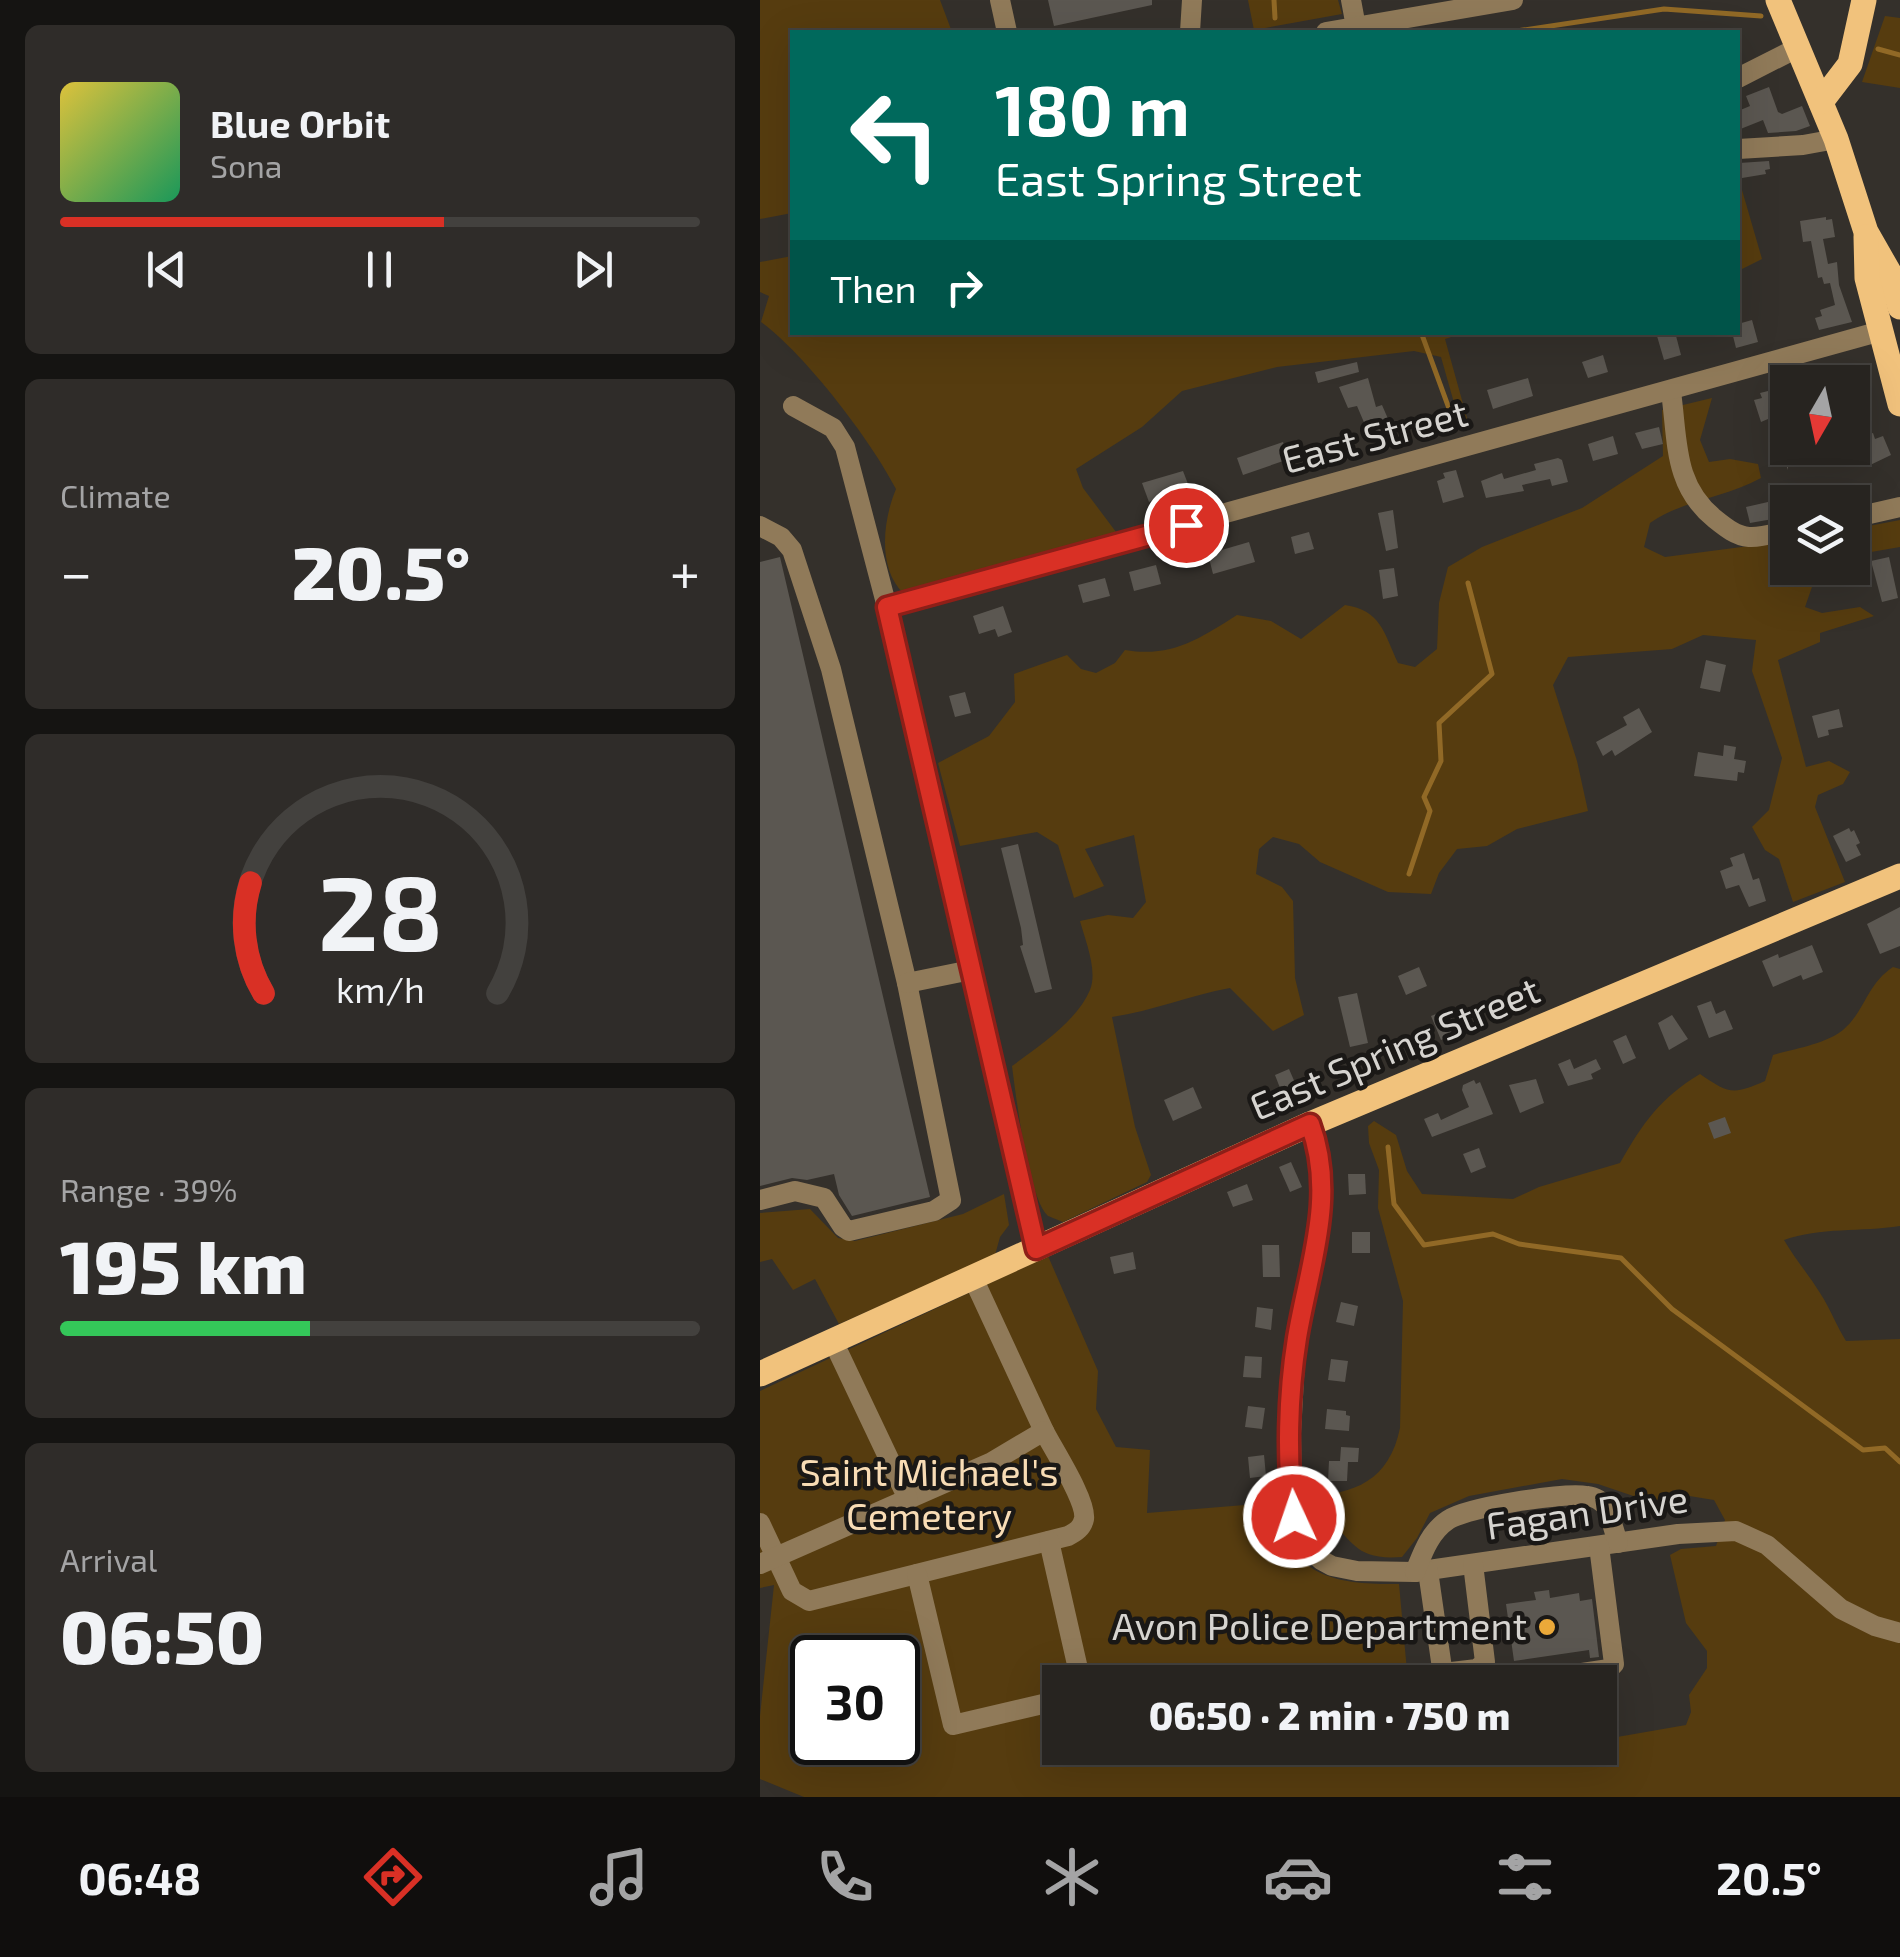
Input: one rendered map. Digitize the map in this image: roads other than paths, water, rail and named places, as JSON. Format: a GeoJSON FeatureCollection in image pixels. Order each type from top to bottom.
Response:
{"type":"FeatureCollection","features":[{"type":"Feature","properties":{"kind":"main road"},"geometry":{"type":"LineString","coordinates":[[1778,0],[1836,139],[1866,232],[1890,274],[1900,307]]}},
{"type":"Feature","properties":{"kind":"main road"},"geometry":{"type":"LineString","coordinates":[[1821,102],[1850,64],[1864,0]]}},
{"type":"Feature","properties":{"kind":"main road"},"geometry":{"type":"LineString","coordinates":[[1866,232],[1868,278],[1900,404]]}},
{"type":"Feature","properties":{"kind":"main road","name":"East Spring Street"},"geometry":{"type":"LineString","coordinates":[[760,1374],[1310,1124],[1900,876]]}},
{"type":"Feature","properties":{"kind":"street"},"geometry":{"type":"LineString","coordinates":[[1000,0],[1007,30]]}},
{"type":"Feature","properties":{"kind":"street"},"geometry":{"type":"LineString","coordinates":[[1190,30],[1192,0]]}},
{"type":"Feature","properties":{"kind":"street"},"geometry":{"type":"LineString","coordinates":[[1351,0],[1356,27]]}},
{"type":"Feature","properties":{"kind":"street"},"geometry":{"type":"LineString","coordinates":[[1338,30],[1513,0]]}},
{"type":"Feature","properties":{"kind":"street"},"geometry":{"type":"LineString","coordinates":[[1740,77],[1799,47]]}},
{"type":"Feature","properties":{"kind":"street"},"geometry":{"type":"LineString","coordinates":[[1740,148],[1836,139]]}},
{"type":"Feature","properties":{"kind":"street","name":"East Street"},"geometry":{"type":"LineString","coordinates":[[887,607],[1881,331]]}},
{"type":"Feature","properties":{"kind":"street"},"geometry":{"type":"LineString","coordinates":[[1672,392],[1683,480],[1690,495],[1712,517],[1742,536],[1770,534]]}},
{"type":"Feature","properties":{"kind":"street"},"geometry":{"type":"LineString","coordinates":[[794,406],[833,428],[845,447],[887,607],[1036,1249]]}},
{"type":"Feature","properties":{"kind":"street"},"geometry":{"type":"LineString","coordinates":[[1870,514],[1900,507]]}},
{"type":"Feature","properties":{"kind":"street"},"geometry":{"type":"LineString","coordinates":[[760,526],[787,544],[802,577],[830,668],[907,983],[951,1200],[934,1211],[849,1231],[842,1227],[824,1198],[795,1192],[760,1200]]}},
{"type":"Feature","properties":{"kind":"street"},"geometry":{"type":"LineString","coordinates":[[907,983],[970,970]]}},
{"type":"Feature","properties":{"kind":"street","name":"Fagan Drive"},"geometry":{"type":"LineString","coordinates":[[1310,1124],[1321,1165],[1322,1205],[1296,1342],[1292,1501],[1305,1543],[1321,1560],[1357,1571],[1421,1571],[1707,1531],[1744,1533],[1767,1545],[1841,1609],[1875,1626],[1900,1632]]}},
{"type":"Feature","properties":{"kind":"street"},"geometry":{"type":"LineString","coordinates":[[760,1523],[768,1561],[796,1596],[809,1601],[1076,1533],[1084,1513],[973,1278]]}},
{"type":"Feature","properties":{"kind":"street"},"geometry":{"type":"LineString","coordinates":[[833,1341],[908,1499]]}},
{"type":"Feature","properties":{"kind":"street"},"geometry":{"type":"LineString","coordinates":[[768,1561],[990,1463],[1044,1431]]}},
{"type":"Feature","properties":{"kind":"street"},"geometry":{"type":"LineString","coordinates":[[1441,1665],[1421,1571],[1424,1550],[1439,1528],[1449,1519],[1477,1508],[1589,1496],[1607,1507],[1613,1665]]}},
{"type":"Feature","properties":{"kind":"street"},"geometry":{"type":"LineString","coordinates":[[1049,1541],[1077,1665]]}},
{"type":"Feature","properties":{"kind":"street"},"geometry":{"type":"LineString","coordinates":[[1473,1564],[1483,1665]]}},
{"type":"Feature","properties":{"kind":"street"},"geometry":{"type":"LineString","coordinates":[[917,1574],[953,1725],[1042,1704]]}},
{"type":"Feature","properties":{"kind":"waterway"},"geometry":{"type":"LineString","coordinates":[[1274,0],[1275,18]]}},
{"type":"Feature","properties":{"kind":"waterway"},"geometry":{"type":"LineString","coordinates":[[1523,30],[1664,9],[1761,16]]}},
{"type":"Feature","properties":{"kind":"waterway"},"geometry":{"type":"LineString","coordinates":[[1878,49],[1900,55]]}},
{"type":"Feature","properties":{"kind":"waterway"},"geometry":{"type":"LineString","coordinates":[[1422,335],[1451,414]]}},
{"type":"Feature","properties":{"kind":"waterway"},"geometry":{"type":"LineString","coordinates":[[1409,874],[1430,811],[1424,797],[1441,761],[1439,723],[1492,674],[1468,583]]}},
{"type":"Feature","properties":{"kind":"waterway"},"geometry":{"type":"LineString","coordinates":[[1388,1147],[1394,1204],[1424,1245],[1493,1234],[1519,1244],[1621,1258],[1672,1309],[1863,1450],[1885,1448],[1900,1462]]}},
{"type":"Feature","properties":{"kind":"place","name":"Avon Police Department"},"geometry":{"type":"Point","coordinates":[1547,1627]}},
{"type":"Feature","properties":{"kind":"park label","name":"Saint Michael's Cemetery"},"geometry":{"type":"Point","coordinates":[929,1495]}}]}
